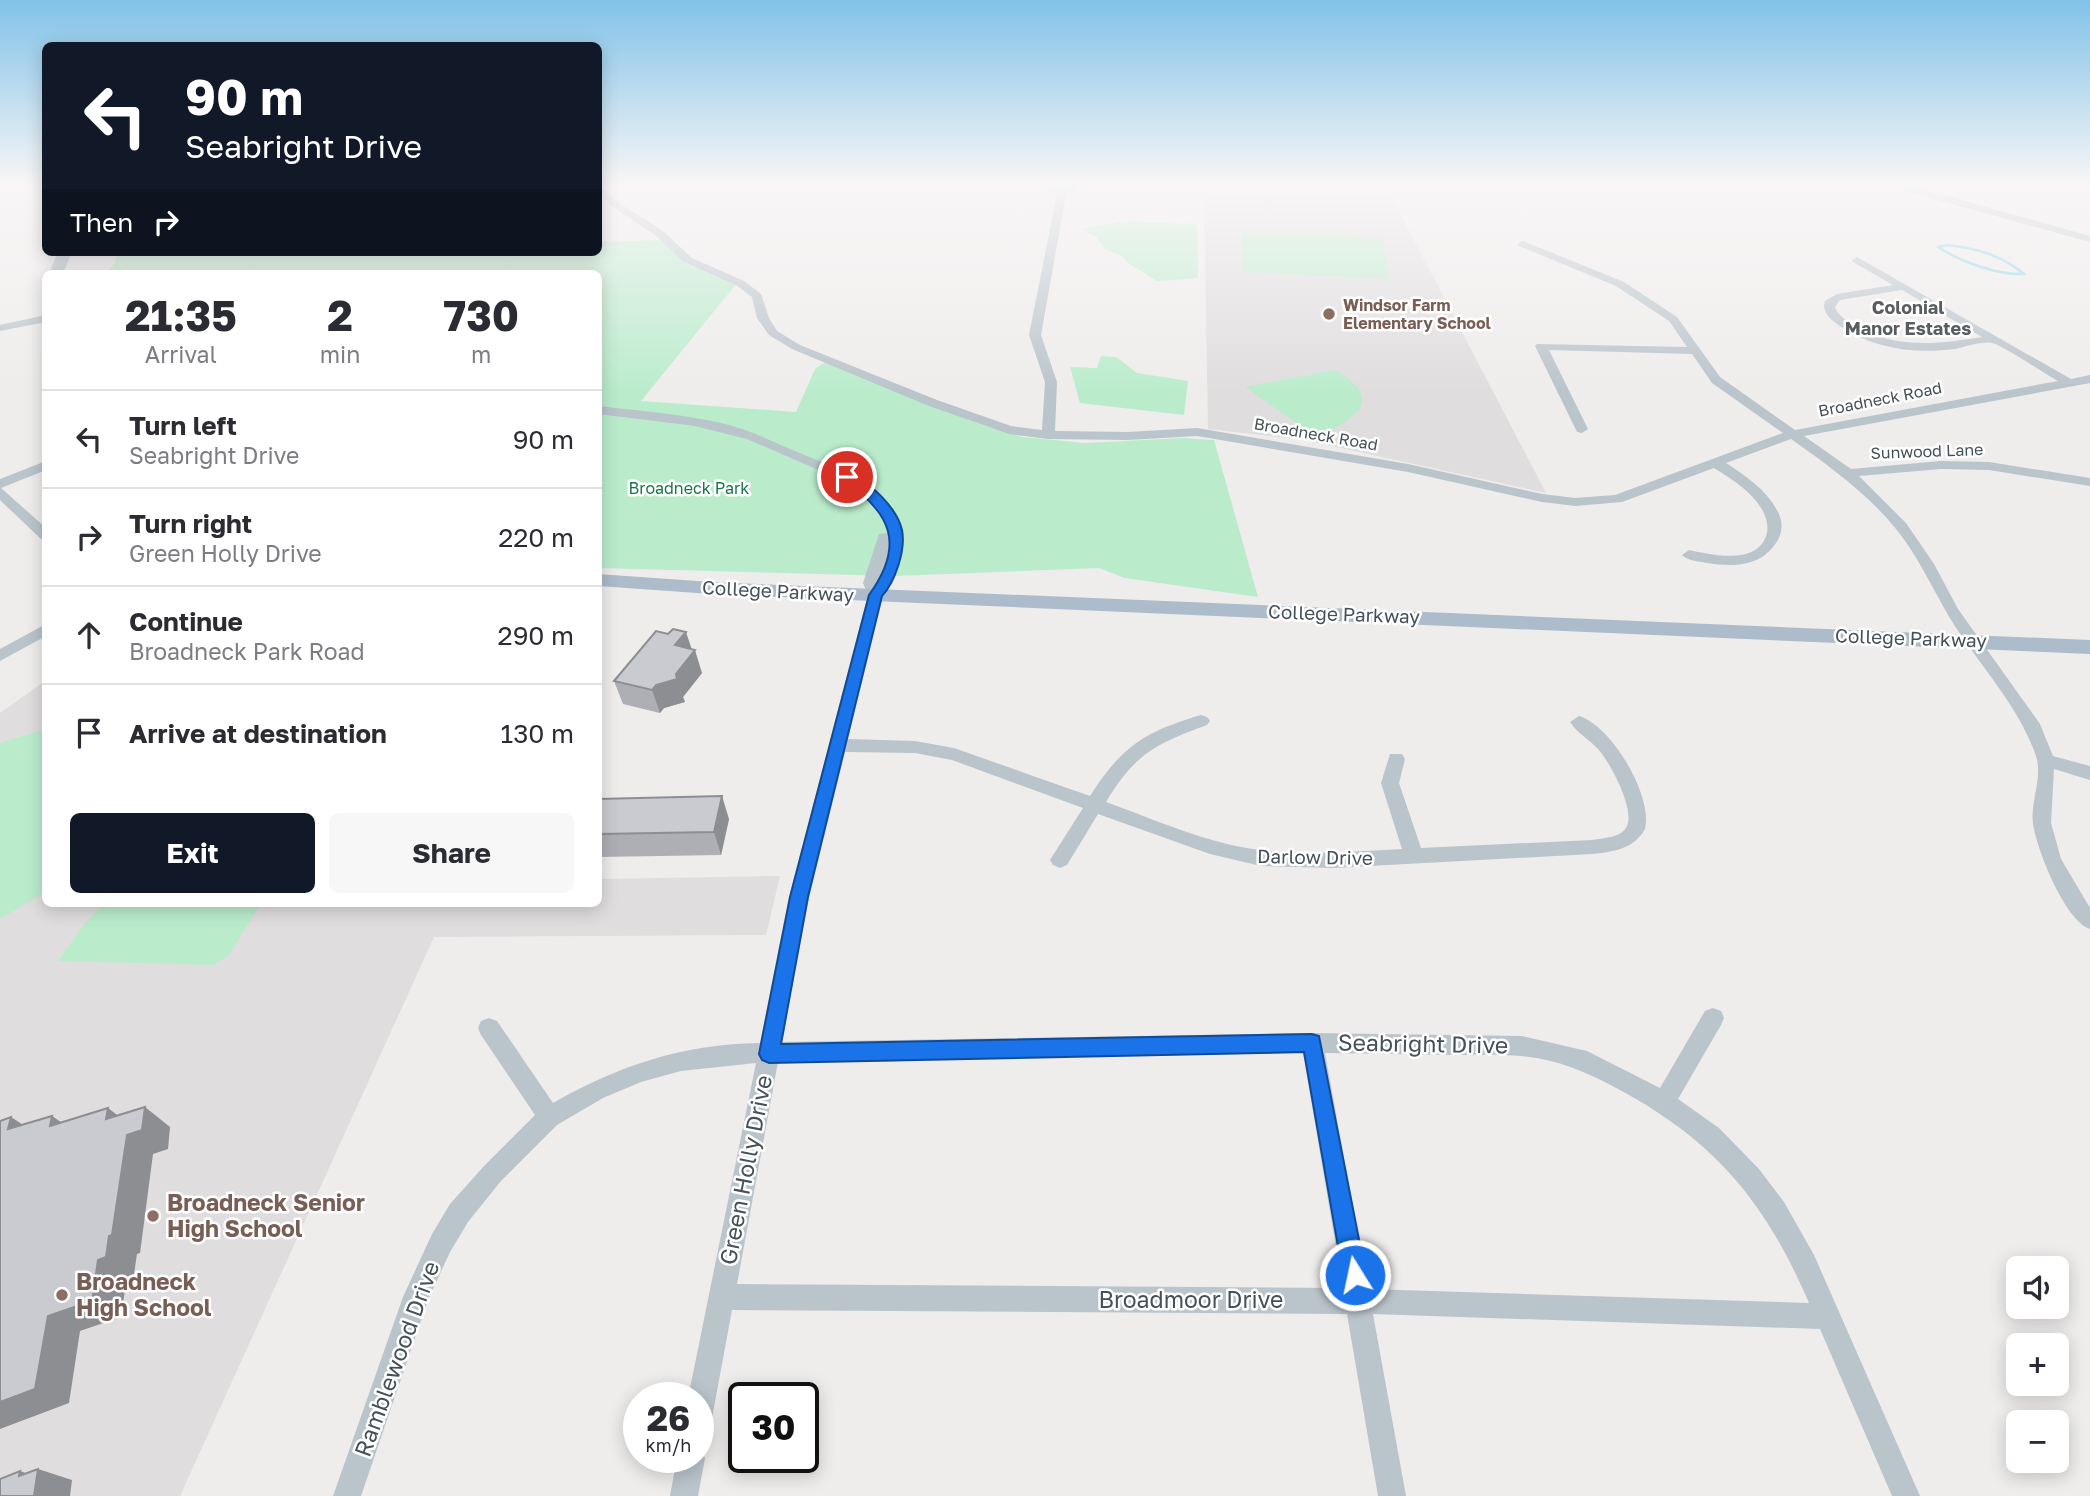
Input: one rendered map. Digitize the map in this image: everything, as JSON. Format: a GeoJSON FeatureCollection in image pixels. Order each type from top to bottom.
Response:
{"type":"FeatureCollection","features":[{"type":"Feature","properties":{"kind":"main road","name":"College Parkway"},"geometry":{"type":"LineString","coordinates":[[602,580],[876,595],[2090,647]]}},
{"type":"Feature","properties":{"kind":"street","name":"Broadneck Road"},"geometry":{"type":"LineString","coordinates":[[680,253],[688,260],[740,283],[757,296],[763,318],[772,333],[796,347],[933,404],[1009,430],[1048,435],[1128,436],[1197,432],[1408,468],[1542,498],[1575,502],[1617,499],[1793,434],[2090,379]]}},
{"type":"Feature","properties":{"kind":"street"},"geometry":{"type":"LineString","coordinates":[[1048,435],[1052,402],[1051,382],[1035,335],[1050,253]]}},
{"type":"Feature","properties":{"kind":"street"},"geometry":{"type":"LineString","coordinates":[[1544,253],[1620,284],[1673,319],[1716,380],[1848,473],[1901,526],[1927,564],[1951,610],[2034,728],[2046,760],[2042,822],[2052,859],[2078,908],[2090,921]]}},
{"type":"Feature","properties":{"kind":"street"},"geometry":{"type":"LineString","coordinates":[[1857,260],[2068,383]]}},
{"type":"Feature","properties":{"kind":"street"},"geometry":{"type":"LineString","coordinates":[[1903,287],[1837,296],[1828,307],[1834,317],[1867,338],[1904,348],[1928,350],[1992,339]]}},
{"type":"Feature","properties":{"kind":"street"},"geometry":{"type":"LineString","coordinates":[[0,328],[42,319]]}},
{"type":"Feature","properties":{"kind":"street"},"geometry":{"type":"LineString","coordinates":[[1582,429],[1541,346],[1694,351]]}},
{"type":"Feature","properties":{"kind":"street","name":"Green Holly Drive"},"geometry":{"type":"LineString","coordinates":[[602,410],[704,423],[739,431],[847,477],[867,491],[891,517],[896,540],[885,585],[876,595],[799,897],[705,1382]]}},
{"type":"Feature","properties":{"kind":"street"},"geometry":{"type":"LineString","coordinates":[[1689,555],[1721,561],[1749,559],[1767,547],[1774,534],[1774,520],[1768,506],[1752,487],[1715,462]]}},
{"type":"Feature","properties":{"kind":"street","name":"Sunwood Lane"},"geometry":{"type":"LineString","coordinates":[[1848,473],[1941,465],[1989,466],[2090,482]]}},
{"type":"Feature","properties":{"kind":"street"},"geometry":{"type":"LineString","coordinates":[[0,484],[42,467]]}},
{"type":"Feature","properties":{"kind":"street"},"geometry":{"type":"LineString","coordinates":[[0,492],[42,532]]}},
{"type":"Feature","properties":{"kind":"street"},"geometry":{"type":"LineString","coordinates":[[0,656],[42,632]]}},
{"type":"Feature","properties":{"kind":"street"},"geometry":{"type":"LineString","coordinates":[[1060,860],[1116,770],[1142,745],[1201,721]]}},
{"type":"Feature","properties":{"kind":"street","name":"Darlow Drive"},"geometry":{"type":"LineString","coordinates":[[837,744],[915,747],[954,754],[1210,847],[1254,857],[1309,860],[1592,847],[1610,845],[1631,835],[1637,828],[1639,817],[1636,805],[1612,755],[1579,722]]}},
{"type":"Feature","properties":{"kind":"street"},"geometry":{"type":"LineString","coordinates":[[1396,759],[1390,783],[1414,856]]}},
{"type":"Feature","properties":{"kind":"street"},"geometry":{"type":"LineString","coordinates":[[2046,760],[2090,773]]}},
{"type":"Feature","properties":{"kind":"street"},"geometry":{"type":"LineString","coordinates":[[1664,1102],[1713,1018]]}},
{"type":"Feature","properties":{"kind":"street"},"geometry":{"type":"LineString","coordinates":[[489,1028],[549,1117]]}},
{"type":"Feature","properties":{"kind":"street"},"geometry":{"type":"LineString","coordinates":[[1312,1043],[1392,1496]]}},
{"type":"Feature","properties":{"kind":"street","name":"Seabright Drive"},"geometry":{"type":"LineString","coordinates":[[769,1054],[1312,1043],[1521,1046],[1587,1060],[1664,1102],[1711,1136],[1751,1177],[1776,1211],[1805,1264],[1906,1496]]}},
{"type":"Feature","properties":{"kind":"street","name":"Ramblewood Drive"},"geometry":{"type":"LineString","coordinates":[[347,1496],[416,1297],[441,1243],[459,1213],[493,1173],[549,1117],[595,1091],[638,1072],[681,1061],[734,1053],[769,1054]]}},
{"type":"Feature","properties":{"kind":"street","name":"Broadmoor Drive"},"geometry":{"type":"LineString","coordinates":[[721,1297],[1359,1301],[1828,1316]]}},
{"type":"Feature","properties":{"kind":"street"},"geometry":{"type":"LineString","coordinates":[[684,1496],[688,1473]]}},
{"type":"Feature","properties":{"kind":"shaded area","name":"Windsor Farm Elementary School"},"geometry":{"type":"Polygon","coordinates":[[[1205,253],[1421,253],[1546,493],[1304,440],[1208,429],[1205,253]]]}},
{"type":"Feature","properties":{"kind":"shaded area","name":"Broadneck Senior High School"},"geometry":{"type":"Polygon","coordinates":[[[42,683],[42,907],[602,907],[602,879],[780,876],[766,935],[434,937],[180,1496],[0,1496],[0,713],[42,683]]]}},
{"type":"Feature","properties":{"kind":"green space","name":"Broadneck Park"},"geometry":{"type":"Polygon","coordinates":[[[602,253],[676,253],[687,264],[737,283],[641,401],[796,412],[815,369],[825,362],[985,426],[1023,437],[1085,443],[1182,438],[1214,440],[1258,597],[1125,578],[1099,568],[895,576],[602,568],[602,270],[109,270],[117,256],[602,256],[602,253]]]}},
{"type":"Feature","properties":{"kind":"green space"},"geometry":{"type":"Polygon","coordinates":[[[1114,253],[1198,253],[1198,278],[1157,281],[1128,263],[1114,253]]]}},
{"type":"Feature","properties":{"kind":"green space"},"geometry":{"type":"Polygon","coordinates":[[[1243,253],[1385,253],[1389,279],[1243,272],[1243,253]]]}},
{"type":"Feature","properties":{"kind":"green space"},"geometry":{"type":"Polygon","coordinates":[[[1101,356],[1116,357],[1137,373],[1188,381],[1184,415],[1080,403],[1070,367],[1097,368],[1101,356]]]}},
{"type":"Feature","properties":{"kind":"green space"},"geometry":{"type":"Polygon","coordinates":[[[1335,370],[1351,381],[1360,392],[1362,401],[1352,417],[1316,437],[1245,387],[1335,370]]]}},
{"type":"Feature","properties":{"kind":"green space"},"geometry":{"type":"Polygon","coordinates":[[[42,730],[42,894],[0,919],[0,743],[42,730]]]}},
{"type":"Feature","properties":{"kind":"green space"},"geometry":{"type":"Polygon","coordinates":[[[101,907],[259,907],[228,956],[213,965],[58,961],[85,923],[101,907]]]}},
{"type":"Feature","properties":{"kind":"building"},"geometry":{"type":"Polygon","coordinates":[[[673,629],[686,632],[675,645],[695,650],[676,674],[677,679],[656,685],[652,690],[614,681],[656,631],[668,634],[673,629]]]}},
{"type":"Feature","properties":{"kind":"building"},"geometry":{"type":"Polygon","coordinates":[[[722,796],[714,832],[602,834],[602,799],[722,796]]]}},
{"type":"Feature","properties":{"kind":"building","name":"Broadneck High School"},"geometry":{"type":"Polygon","coordinates":[[[145,1107],[142,1130],[127,1135],[112,1235],[109,1236],[106,1257],[98,1260],[92,1301],[48,1316],[35,1389],[0,1402],[0,1121],[11,1117],[8,1129],[52,1116],[50,1126],[108,1108],[106,1119],[145,1107]]]}},
{"type":"Feature","properties":{"kind":"building"},"geometry":{"type":"Polygon","coordinates":[[[38,1469],[34,1496],[0,1496],[0,1479],[20,1471],[19,1476],[38,1469]]]}},
{"type":"Feature","properties":{"kind":"waterway"},"geometry":{"type":"LineString","coordinates":[[1948,253],[1980,266],[2024,274],[2006,262],[1984,253]]}},
{"type":"Feature","properties":{"kind":"place","name":"Windsor Farm Elementary School"},"geometry":{"type":"Point","coordinates":[1329,314]}},
{"type":"Feature","properties":{"kind":"place","name":"Broadneck Senior High School"},"geometry":{"type":"Point","coordinates":[153,1216]}},
{"type":"Feature","properties":{"kind":"place","name":"Broadneck High School"},"geometry":{"type":"Point","coordinates":[62,1295]}},
{"type":"Feature","properties":{"kind":"district","name":"Colonial Manor Estates"},"geometry":{"type":"Point","coordinates":[1908,318]}},
{"type":"Feature","properties":{"kind":"route"},"geometry":{"type":"LineString","coordinates":[[847,477],[867,491],[891,517],[896,532],[895,548],[885,585],[876,595],[837,744],[799,897],[769,1054],[1312,1043],[1355,1275]]}}]}
